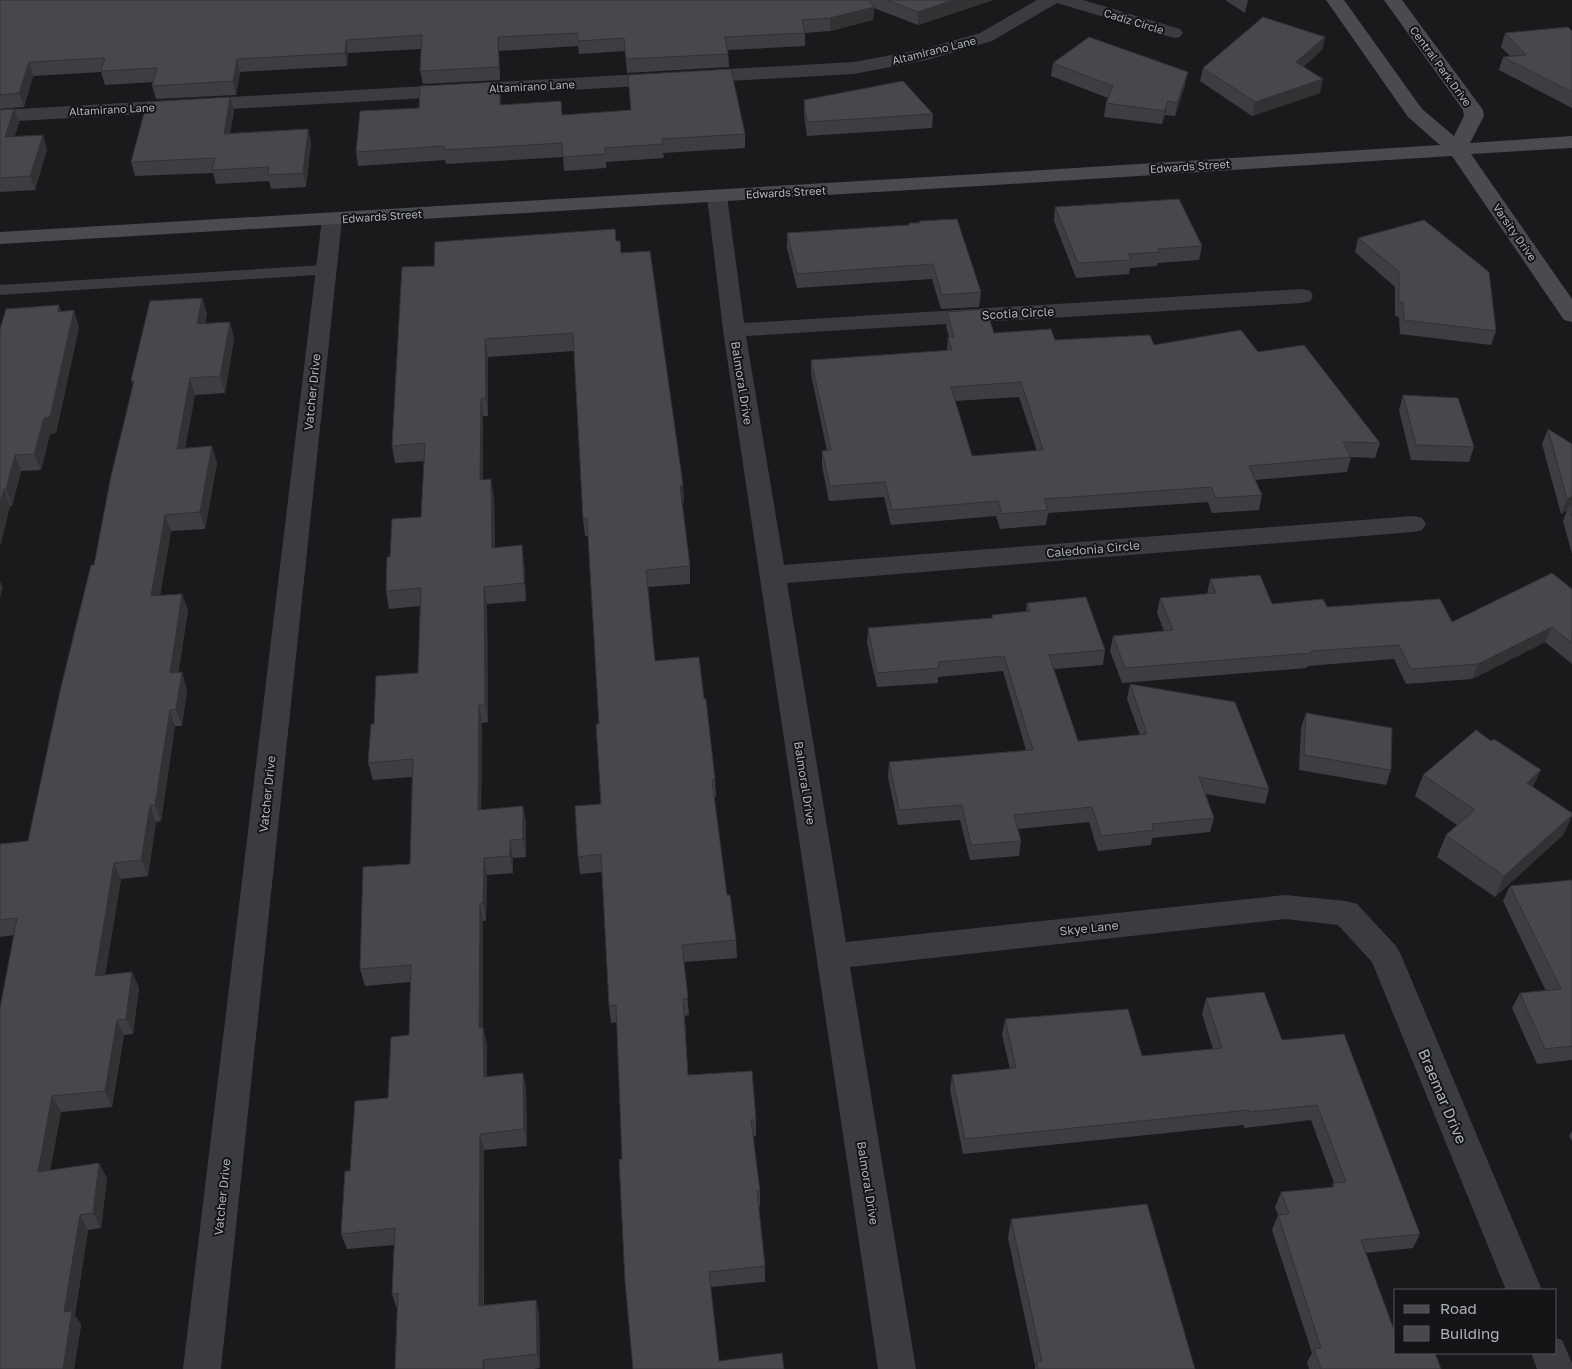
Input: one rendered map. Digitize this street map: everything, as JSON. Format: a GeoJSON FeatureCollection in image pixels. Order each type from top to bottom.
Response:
{"type":"FeatureCollection","features":[{"type":"Feature","properties":{"kind":"main road"},"geometry":{"type":"LineString","coordinates":[[1335,0],[1415,113],[1457,149]]}},
{"type":"Feature","properties":{"kind":"main road","name":"Central Park Drive"},"geometry":{"type":"LineString","coordinates":[[1393,0],[1473,110],[1474,116],[1457,149]]}},
{"type":"Feature","properties":{"kind":"main road","name":"Edwards Street"},"geometry":{"type":"LineString","coordinates":[[0,238],[717,196],[1572,142]]}},
{"type":"Feature","properties":{"kind":"main road","name":"Varsity Drive"},"geometry":{"type":"LineString","coordinates":[[1457,149],[1572,315]]}},
{"type":"Feature","properties":{"kind":"street","name":"Altamirano Lane"},"geometry":{"type":"LineString","coordinates":[[0,116],[854,68],[927,54],[986,37],[1050,0]]}},
{"type":"Feature","properties":{"kind":"street","name":"Cadiz Circle"},"geometry":{"type":"LineString","coordinates":[[1064,0],[1174,33]]}},
{"type":"Feature","properties":{"kind":"street","name":"Balmoral Drive"},"geometry":{"type":"LineString","coordinates":[[717,196],[734,330],[897,1369]]}},
{"type":"Feature","properties":{"kind":"street","name":"Vatcher Drive"},"geometry":{"type":"LineString","coordinates":[[202,1369],[332,219]]}},
{"type":"Feature","properties":{"kind":"street","name":"Scotia Circle"},"geometry":{"type":"LineString","coordinates":[[734,330],[1302,296]]}},
{"type":"Feature","properties":{"kind":"street","name":"Caledonia Circle"},"geometry":{"type":"LineString","coordinates":[[772,575],[1413,524]]}},
{"type":"Feature","properties":{"kind":"street","name":"Skye Lane"},"geometry":{"type":"LineString","coordinates":[[832,956],[1285,907],[1346,913]]}},
{"type":"Feature","properties":{"kind":"street","name":"Braemar Drive"},"geometry":{"type":"LineString","coordinates":[[1346,913],[1385,955],[1524,1289]]}},
{"type":"Feature","properties":{"kind":"street"},"geometry":{"type":"LineString","coordinates":[[1550,1354],[1556,1369]]}},
{"type":"Feature","properties":{"kind":"lane"},"geometry":{"type":"LineString","coordinates":[[0,290],[325,270]]}},
{"type":"Feature","properties":{"kind":"building"},"geometry":{"type":"Polygon","coordinates":[[[0,0],[868,0],[874,7],[830,18],[802,20],[805,33],[725,37],[728,54],[626,59],[624,38],[578,41],[577,33],[498,37],[499,67],[420,71],[422,35],[346,40],[345,53],[237,59],[233,81],[152,86],[157,68],[101,71],[105,58],[29,62],[19,93],[0,95],[0,0]]]}},
{"type":"Feature","properties":{"kind":"building"},"geometry":{"type":"Polygon","coordinates":[[[887,0],[954,0],[918,12],[887,0]]]}},
{"type":"Feature","properties":{"kind":"building"},"geometry":{"type":"Polygon","coordinates":[[[1263,17],[1325,37],[1296,62],[1323,79],[1255,102],[1203,68],[1263,17]]]}},
{"type":"Feature","properties":{"kind":"building"},"geometry":{"type":"Polygon","coordinates":[[[1568,27],[1572,31],[1572,92],[1503,57],[1526,55],[1505,33],[1568,27]]]}},
{"type":"Feature","properties":{"kind":"building"},"geometry":{"type":"Polygon","coordinates":[[[1089,37],[1188,72],[1177,103],[1168,101],[1164,111],[1106,103],[1113,86],[1053,63],[1089,37]]]}},
{"type":"Feature","properties":{"kind":"building"},"geometry":{"type":"Polygon","coordinates":[[[731,69],[745,134],[662,139],[663,144],[605,148],[605,154],[563,157],[562,143],[444,150],[444,146],[356,152],[360,111],[419,108],[420,86],[499,82],[500,105],[561,101],[562,115],[631,110],[628,75],[731,69]]]}},
{"type":"Feature","properties":{"kind":"building"},"geometry":{"type":"Polygon","coordinates":[[[903,81],[933,114],[807,122],[804,100],[903,81]]]}},
{"type":"Feature","properties":{"kind":"building"},"geometry":{"type":"Polygon","coordinates":[[[230,97],[224,134],[308,129],[303,173],[268,175],[269,167],[212,170],[215,158],[131,162],[147,102],[230,97]]]}},
{"type":"Feature","properties":{"kind":"building"},"geometry":{"type":"Polygon","coordinates":[[[14,109],[5,137],[43,135],[30,176],[0,178],[0,110],[14,109]]]}},
{"type":"Feature","properties":{"kind":"building"},"geometry":{"type":"Polygon","coordinates":[[[1179,199],[1202,246],[1158,249],[1160,252],[1128,254],[1132,260],[1078,263],[1055,207],[1179,199]]]}},
{"type":"Feature","properties":{"kind":"building"},"geometry":{"type":"Polygon","coordinates":[[[957,219],[981,292],[942,295],[933,264],[797,274],[787,233],[909,225],[909,223],[920,223],[919,221],[957,219]]]}},
{"type":"Feature","properties":{"kind":"building"},"geometry":{"type":"Polygon","coordinates":[[[1424,220],[1489,272],[1496,331],[1404,320],[1403,302],[1399,302],[1399,272],[1358,238],[1424,220]]]}},
{"type":"Feature","properties":{"kind":"building"},"geometry":{"type":"Polygon","coordinates":[[[615,229],[616,241],[620,241],[621,253],[650,251],[683,485],[680,486],[690,566],[646,570],[655,661],[699,657],[704,699],[706,699],[715,779],[712,780],[727,895],[730,895],[736,940],[682,945],[688,998],[683,999],[688,1075],[752,1071],[756,1120],[751,1120],[760,1191],[757,1191],[765,1266],[709,1272],[719,1361],[782,1353],[784,1369],[633,1369],[625,1281],[619,1159],[622,1159],[616,1005],[609,1006],[601,854],[578,857],[575,806],[601,804],[596,724],[599,724],[587,518],[583,519],[573,333],[485,339],[486,398],[481,399],[480,480],[491,479],[492,548],[522,545],[524,583],[484,587],[485,705],[479,705],[478,810],[523,806],[523,839],[510,840],[510,856],[484,858],[483,903],[480,904],[479,1028],[483,1028],[484,1077],[523,1073],[524,1129],[480,1134],[479,1306],[536,1300],[537,1354],[483,1360],[483,1369],[395,1369],[398,1293],[392,1294],[395,1228],[341,1234],[345,1171],[350,1171],[355,1101],[388,1098],[391,1037],[409,1035],[411,965],[360,969],[363,867],[410,864],[413,759],[368,763],[371,724],[374,724],[376,676],[418,673],[421,588],[386,591],[387,557],[390,557],[392,519],[421,517],[425,443],[392,446],[402,267],[434,266],[435,242],[615,229]]]}},
{"type":"Feature","properties":{"kind":"building"},"geometry":{"type":"Polygon","coordinates":[[[202,298],[197,324],[230,322],[220,376],[190,378],[177,449],[212,446],[200,512],[165,515],[151,596],[182,594],[170,673],[182,672],[176,709],[170,710],[155,805],[150,805],[141,860],[114,863],[95,976],[132,972],[126,1019],[117,1020],[105,1091],[52,1096],[38,1172],[99,1163],[93,1213],[80,1215],[64,1312],[72,1311],[63,1369],[0,1369],[0,1008],[17,918],[0,920],[0,844],[28,841],[60,691],[91,565],[94,565],[111,476],[134,381],[131,380],[150,301],[202,298]]]}},
{"type":"Feature","properties":{"kind":"building"},"geometry":{"type":"Polygon","coordinates":[[[59,305],[58,312],[74,310],[50,417],[44,418],[34,454],[15,455],[6,489],[4,489],[0,503],[0,329],[6,309],[59,305]]]}},
{"type":"Feature","properties":{"kind":"building"},"geometry":{"type":"Polygon","coordinates":[[[986,309],[994,333],[1051,329],[1055,340],[1150,335],[1154,345],[1241,330],[1258,352],[1304,345],[1380,443],[1343,442],[1351,457],[1249,466],[1262,495],[1216,498],[1211,487],[1044,499],[1048,510],[1002,514],[998,501],[892,510],[885,482],[830,486],[822,451],[831,450],[811,360],[952,350],[948,337],[954,337],[947,312],[986,309]],[[1021,382],[951,387],[972,456],[1043,450],[1021,382]]]}},
{"type":"Feature","properties":{"kind":"building"},"geometry":{"type":"Polygon","coordinates":[[[1403,395],[1458,398],[1474,447],[1416,445],[1403,395]]]}},
{"type":"Feature","properties":{"kind":"building"},"geometry":{"type":"Polygon","coordinates":[[[1548,429],[1572,444],[1572,496],[1567,499],[1548,429]]]}},
{"type":"Feature","properties":{"kind":"building"},"geometry":{"type":"Polygon","coordinates":[[[1569,506],[1572,506],[1572,517],[1569,506]]]}},
{"type":"Feature","properties":{"kind":"building"},"geometry":{"type":"Polygon","coordinates":[[[1552,573],[1572,589],[1572,643],[1552,627],[1478,664],[1411,669],[1399,645],[1125,668],[1113,636],[1173,630],[1160,598],[1216,593],[1210,579],[1260,575],[1272,604],[1323,599],[1327,607],[1440,599],[1452,622],[1552,573]]]}},
{"type":"Feature","properties":{"kind":"building"},"geometry":{"type":"Polygon","coordinates":[[[1086,597],[1105,650],[1049,655],[1078,741],[1147,734],[1130,684],[1235,702],[1269,789],[1199,777],[1214,818],[1152,824],[1154,830],[1101,836],[1092,807],[1014,815],[1021,841],[971,845],[962,805],[899,810],[889,762],[1033,750],[1004,656],[938,662],[939,668],[877,673],[868,628],[993,618],[992,615],[1030,611],[1027,603],[1086,597]]]}},
{"type":"Feature","properties":{"kind":"building"},"geometry":{"type":"Polygon","coordinates":[[[1306,713],[1392,728],[1391,770],[1304,755],[1306,713]]]}},
{"type":"Feature","properties":{"kind":"building"},"geometry":{"type":"Polygon","coordinates":[[[1476,730],[1491,741],[1494,739],[1541,770],[1527,783],[1572,813],[1504,876],[1446,835],[1475,810],[1423,775],[1476,730]]]}},
{"type":"Feature","properties":{"kind":"building"},"geometry":{"type":"Polygon","coordinates":[[[1572,880],[1572,1046],[1545,1049],[1520,993],[1561,989],[1510,886],[1572,880]]]}},
{"type":"Feature","properties":{"kind":"building"},"geometry":{"type":"Polygon","coordinates":[[[1264,992],[1282,1040],[1344,1034],[1420,1234],[1361,1240],[1394,1330],[1394,1354],[1435,1354],[1441,1369],[1321,1369],[1314,1349],[1321,1348],[1278,1215],[1289,1214],[1281,1192],[1334,1187],[1333,1183],[1346,1182],[1317,1105],[1250,1112],[1249,1110],[965,1139],[952,1075],[1016,1068],[1005,1019],[1128,1009],[1142,1056],[1222,1048],[1206,998],[1264,992]]]}},
{"type":"Feature","properties":{"kind":"building"},"geometry":{"type":"Polygon","coordinates":[[[1147,1204],[1195,1369],[1038,1369],[1036,1362],[1042,1361],[1011,1219],[1147,1204]]]}}]}
